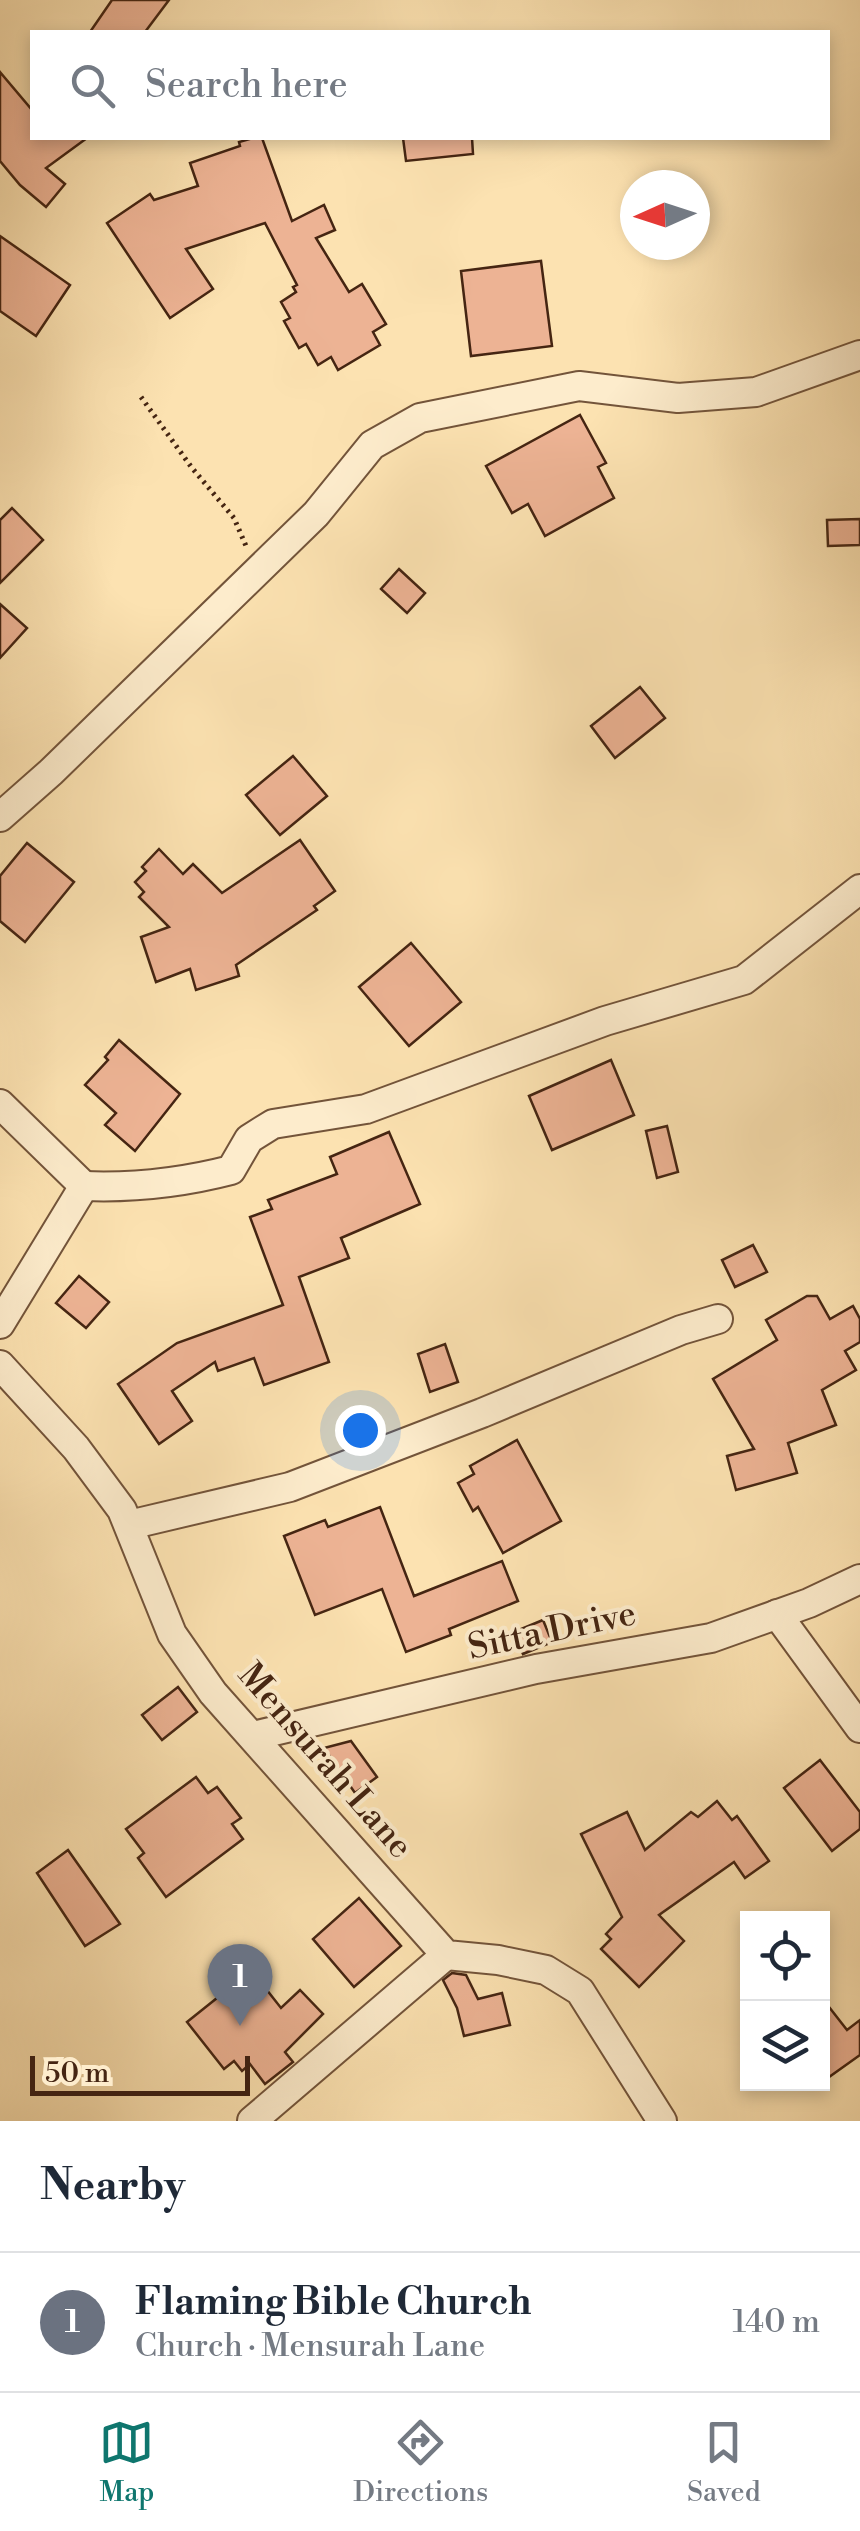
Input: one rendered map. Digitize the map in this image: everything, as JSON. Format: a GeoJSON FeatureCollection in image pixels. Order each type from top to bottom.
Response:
{"type":"FeatureCollection","features":[{"type":"Feature","properties":{"kind":"street"},"geometry":{"type":"LineString","coordinates":[[0,817],[316,514],[372,445],[420,418],[579,386],[678,398],[756,392],[860,355]]}},
{"type":"Feature","properties":{"kind":"street"},"geometry":{"type":"LineString","coordinates":[[0,1104],[84,1186],[130,1188],[182,1182],[231,1170],[249,1139],[274,1124],[366,1109],[605,1021],[744,980],[860,889]]}},
{"type":"Feature","properties":{"kind":"street"},"geometry":{"type":"LineString","coordinates":[[0,1324],[84,1186]]}},
{"type":"Feature","properties":{"kind":"street"},"geometry":{"type":"LineString","coordinates":[[129,1525],[290,1487],[681,1330],[718,1319]]}},
{"type":"Feature","properties":{"kind":"street","name":"Mensurah Lane"},"geometry":{"type":"LineString","coordinates":[[0,1365],[76,1448],[122,1510],[172,1634],[213,1693],[446,1954]]}},
{"type":"Feature","properties":{"kind":"street","name":"Sitta Drive"},"geometry":{"type":"LineString","coordinates":[[253,1736],[536,1668],[710,1638],[860,1579]]}},
{"type":"Feature","properties":{"kind":"street"},"geometry":{"type":"LineString","coordinates":[[777,1614],[860,1728]]}},
{"type":"Feature","properties":{"kind":"street"},"geometry":{"type":"LineString","coordinates":[[252,2121],[446,1954],[546,1970],[580,1991],[662,2121]]}},
{"type":"Feature","properties":{"kind":"path"},"geometry":{"type":"LineString","coordinates":[[141,397],[234,518],[258,572]]}},
{"type":"Feature","properties":{"kind":"building"},"geometry":{"type":"Polygon","coordinates":[[[112,0],[169,0],[146,30],[91,30],[112,0]]]}},
{"type":"Feature","properties":{"kind":"building"},"geometry":{"type":"Polygon","coordinates":[[[0,72],[30,108],[30,140],[84,140],[46,168],[65,184],[46,207],[0,161],[0,72]]]}},
{"type":"Feature","properties":{"kind":"building"},"geometry":{"type":"Polygon","coordinates":[[[263,140],[292,221],[324,205],[335,230],[316,238],[349,292],[362,284],[386,324],[373,332],[380,345],[338,370],[331,357],[318,365],[306,344],[299,348],[284,321],[290,318],[281,302],[296,292],[293,287],[297,285],[265,223],[186,249],[213,289],[170,318],[107,223],[150,194],[154,200],[198,186],[190,163],[240,146],[239,142],[263,140]]]}},
{"type":"Feature","properties":{"kind":"building"},"geometry":{"type":"Polygon","coordinates":[[[403,140],[472,140],[473,154],[406,161],[403,140]]]}},
{"type":"Feature","properties":{"kind":"building"},"geometry":{"type":"Polygon","coordinates":[[[0,236],[70,285],[36,336],[0,311],[0,236]]]}},
{"type":"Feature","properties":{"kind":"building"},"geometry":{"type":"Polygon","coordinates":[[[541,261],[552,346],[471,356],[461,271],[541,261]]]}},
{"type":"Feature","properties":{"kind":"building"},"geometry":{"type":"Polygon","coordinates":[[[580,415],[606,463],[598,467],[614,498],[545,536],[528,504],[512,513],[486,466],[580,415]]]}},
{"type":"Feature","properties":{"kind":"building"},"geometry":{"type":"Polygon","coordinates":[[[12,508],[43,540],[0,583],[0,520],[12,508]]]}},
{"type":"Feature","properties":{"kind":"building"},"geometry":{"type":"Polygon","coordinates":[[[860,519],[860,545],[828,546],[827,520],[860,519]]]}},
{"type":"Feature","properties":{"kind":"building"},"geometry":{"type":"Polygon","coordinates":[[[399,569],[425,593],[407,613],[381,589],[399,569]]]}},
{"type":"Feature","properties":{"kind":"building"},"geometry":{"type":"Polygon","coordinates":[[[0,604],[27,628],[0,658],[0,604]]]}},
{"type":"Feature","properties":{"kind":"building"},"geometry":{"type":"Polygon","coordinates":[[[640,687],[665,718],[615,758],[591,726],[640,687]]]}},
{"type":"Feature","properties":{"kind":"building"},"geometry":{"type":"Polygon","coordinates":[[[293,756],[327,796],[280,835],[246,795],[293,756]]]}},
{"type":"Feature","properties":{"kind":"building"},"geometry":{"type":"Polygon","coordinates":[[[300,840],[335,891],[314,906],[317,910],[236,965],[239,976],[196,990],[190,969],[156,982],[141,937],[169,927],[139,897],[144,892],[135,882],[146,871],[142,867],[159,849],[183,874],[193,864],[222,893],[300,840]]]}},
{"type":"Feature","properties":{"kind":"building"},"geometry":{"type":"Polygon","coordinates":[[[27,843],[74,882],[25,942],[0,921],[0,876],[27,843]]]}},
{"type":"Feature","properties":{"kind":"building"},"geometry":{"type":"Polygon","coordinates":[[[411,943],[461,1002],[409,1046],[359,987],[411,943]]]}},
{"type":"Feature","properties":{"kind":"building"},"geometry":{"type":"Polygon","coordinates":[[[119,1040],[180,1094],[135,1151],[105,1125],[116,1113],[85,1085],[108,1060],[105,1057],[119,1040]]]}},
{"type":"Feature","properties":{"kind":"building"},"geometry":{"type":"Polygon","coordinates":[[[611,1060],[634,1115],[552,1150],[529,1096],[611,1060]]]}},
{"type":"Feature","properties":{"kind":"building"},"geometry":{"type":"Polygon","coordinates":[[[667,1126],[678,1172],[657,1178],[646,1131],[667,1126]]]}},
{"type":"Feature","properties":{"kind":"building"},"geometry":{"type":"Polygon","coordinates":[[[389,1132],[420,1204],[341,1238],[349,1258],[299,1277],[329,1362],[264,1385],[254,1358],[218,1371],[215,1362],[172,1391],[192,1421],[159,1444],[118,1384],[177,1343],[283,1305],[250,1217],[272,1209],[268,1200],[337,1174],[330,1157],[389,1132]]]}},
{"type":"Feature","properties":{"kind":"building"},"geometry":{"type":"Polygon","coordinates":[[[753,1245],[767,1272],[735,1287],[722,1260],[753,1245]]]}},
{"type":"Feature","properties":{"kind":"building"},"geometry":{"type":"Polygon","coordinates":[[[79,1276],[109,1302],[86,1328],[56,1303],[79,1276]]]}},
{"type":"Feature","properties":{"kind":"building"},"geometry":{"type":"Polygon","coordinates":[[[807,1296],[817,1296],[830,1319],[853,1306],[860,1319],[860,1342],[845,1351],[856,1370],[822,1390],[836,1425],[788,1443],[797,1473],[736,1490],[727,1456],[754,1449],[713,1379],[777,1340],[766,1320],[807,1296]]]}},
{"type":"Feature","properties":{"kind":"building"},"geometry":{"type":"Polygon","coordinates":[[[445,1344],[458,1382],[430,1392],[418,1354],[445,1344]]]}},
{"type":"Feature","properties":{"kind":"building"},"geometry":{"type":"Polygon","coordinates":[[[517,1440],[561,1521],[503,1553],[478,1507],[473,1511],[458,1483],[474,1474],[470,1466],[517,1440]]]}},
{"type":"Feature","properties":{"kind":"building"},"geometry":{"type":"Polygon","coordinates":[[[380,1507],[414,1596],[502,1561],[518,1601],[449,1629],[451,1635],[406,1652],[382,1589],[315,1615],[284,1536],[325,1520],[328,1527],[380,1507]]]}},
{"type":"Feature","properties":{"kind":"building"},"geometry":{"type":"Polygon","coordinates":[[[543,1620],[552,1642],[523,1654],[514,1632],[543,1620]]]}},
{"type":"Feature","properties":{"kind":"building"},"geometry":{"type":"Polygon","coordinates":[[[178,1687],[197,1712],[162,1740],[142,1715],[178,1687]]]}},
{"type":"Feature","properties":{"kind":"building"},"geometry":{"type":"Polygon","coordinates":[[[351,1741],[377,1777],[355,1793],[324,1748],[351,1741]]]}},
{"type":"Feature","properties":{"kind":"building"},"geometry":{"type":"Polygon","coordinates":[[[820,1760],[860,1812],[860,1829],[832,1851],[784,1788],[820,1760]]]}},
{"type":"Feature","properties":{"kind":"building"},"geometry":{"type":"Polygon","coordinates":[[[196,1777],[208,1793],[217,1787],[241,1818],[232,1824],[243,1839],[166,1897],[138,1858],[144,1853],[126,1829],[196,1777]]]}},
{"type":"Feature","properties":{"kind":"building"},"geometry":{"type":"Polygon","coordinates":[[[717,1801],[732,1820],[737,1816],[769,1861],[745,1878],[734,1862],[659,1915],[684,1941],[639,1987],[601,1949],[611,1939],[606,1934],[622,1917],[581,1834],[627,1812],[645,1850],[691,1812],[698,1817],[717,1801]]]}},
{"type":"Feature","properties":{"kind":"building"},"geometry":{"type":"Polygon","coordinates":[[[68,1850],[120,1924],[85,1946],[37,1873],[68,1850]]]}},
{"type":"Feature","properties":{"kind":"building"},"geometry":{"type":"Polygon","coordinates":[[[359,1898],[401,1946],[354,1987],[313,1939],[359,1898]]]}},
{"type":"Feature","properties":{"kind":"building"},"geometry":{"type":"Polygon","coordinates":[[[248,1966],[281,2008],[300,1990],[323,2014],[285,2052],[293,2062],[265,2084],[250,2064],[242,2071],[234,2061],[224,2069],[187,2022],[227,1990],[224,1986],[248,1966]]]}},
{"type":"Feature","properties":{"kind":"building"},"geometry":{"type":"Polygon","coordinates":[[[452,1973],[466,1975],[478,1999],[502,1993],[510,2025],[464,2036],[457,2008],[443,1980],[452,1973]]]}},
{"type":"Feature","properties":{"kind":"building"},"geometry":{"type":"Polygon","coordinates":[[[830,2008],[847,2030],[860,2020],[860,2055],[830,2076],[830,2008]]]}},
{"type":"Feature","properties":{"kind":"place","name":"Flaming Bible Church"},"geometry":{"type":"Point","coordinates":[240,2026]}}]}
